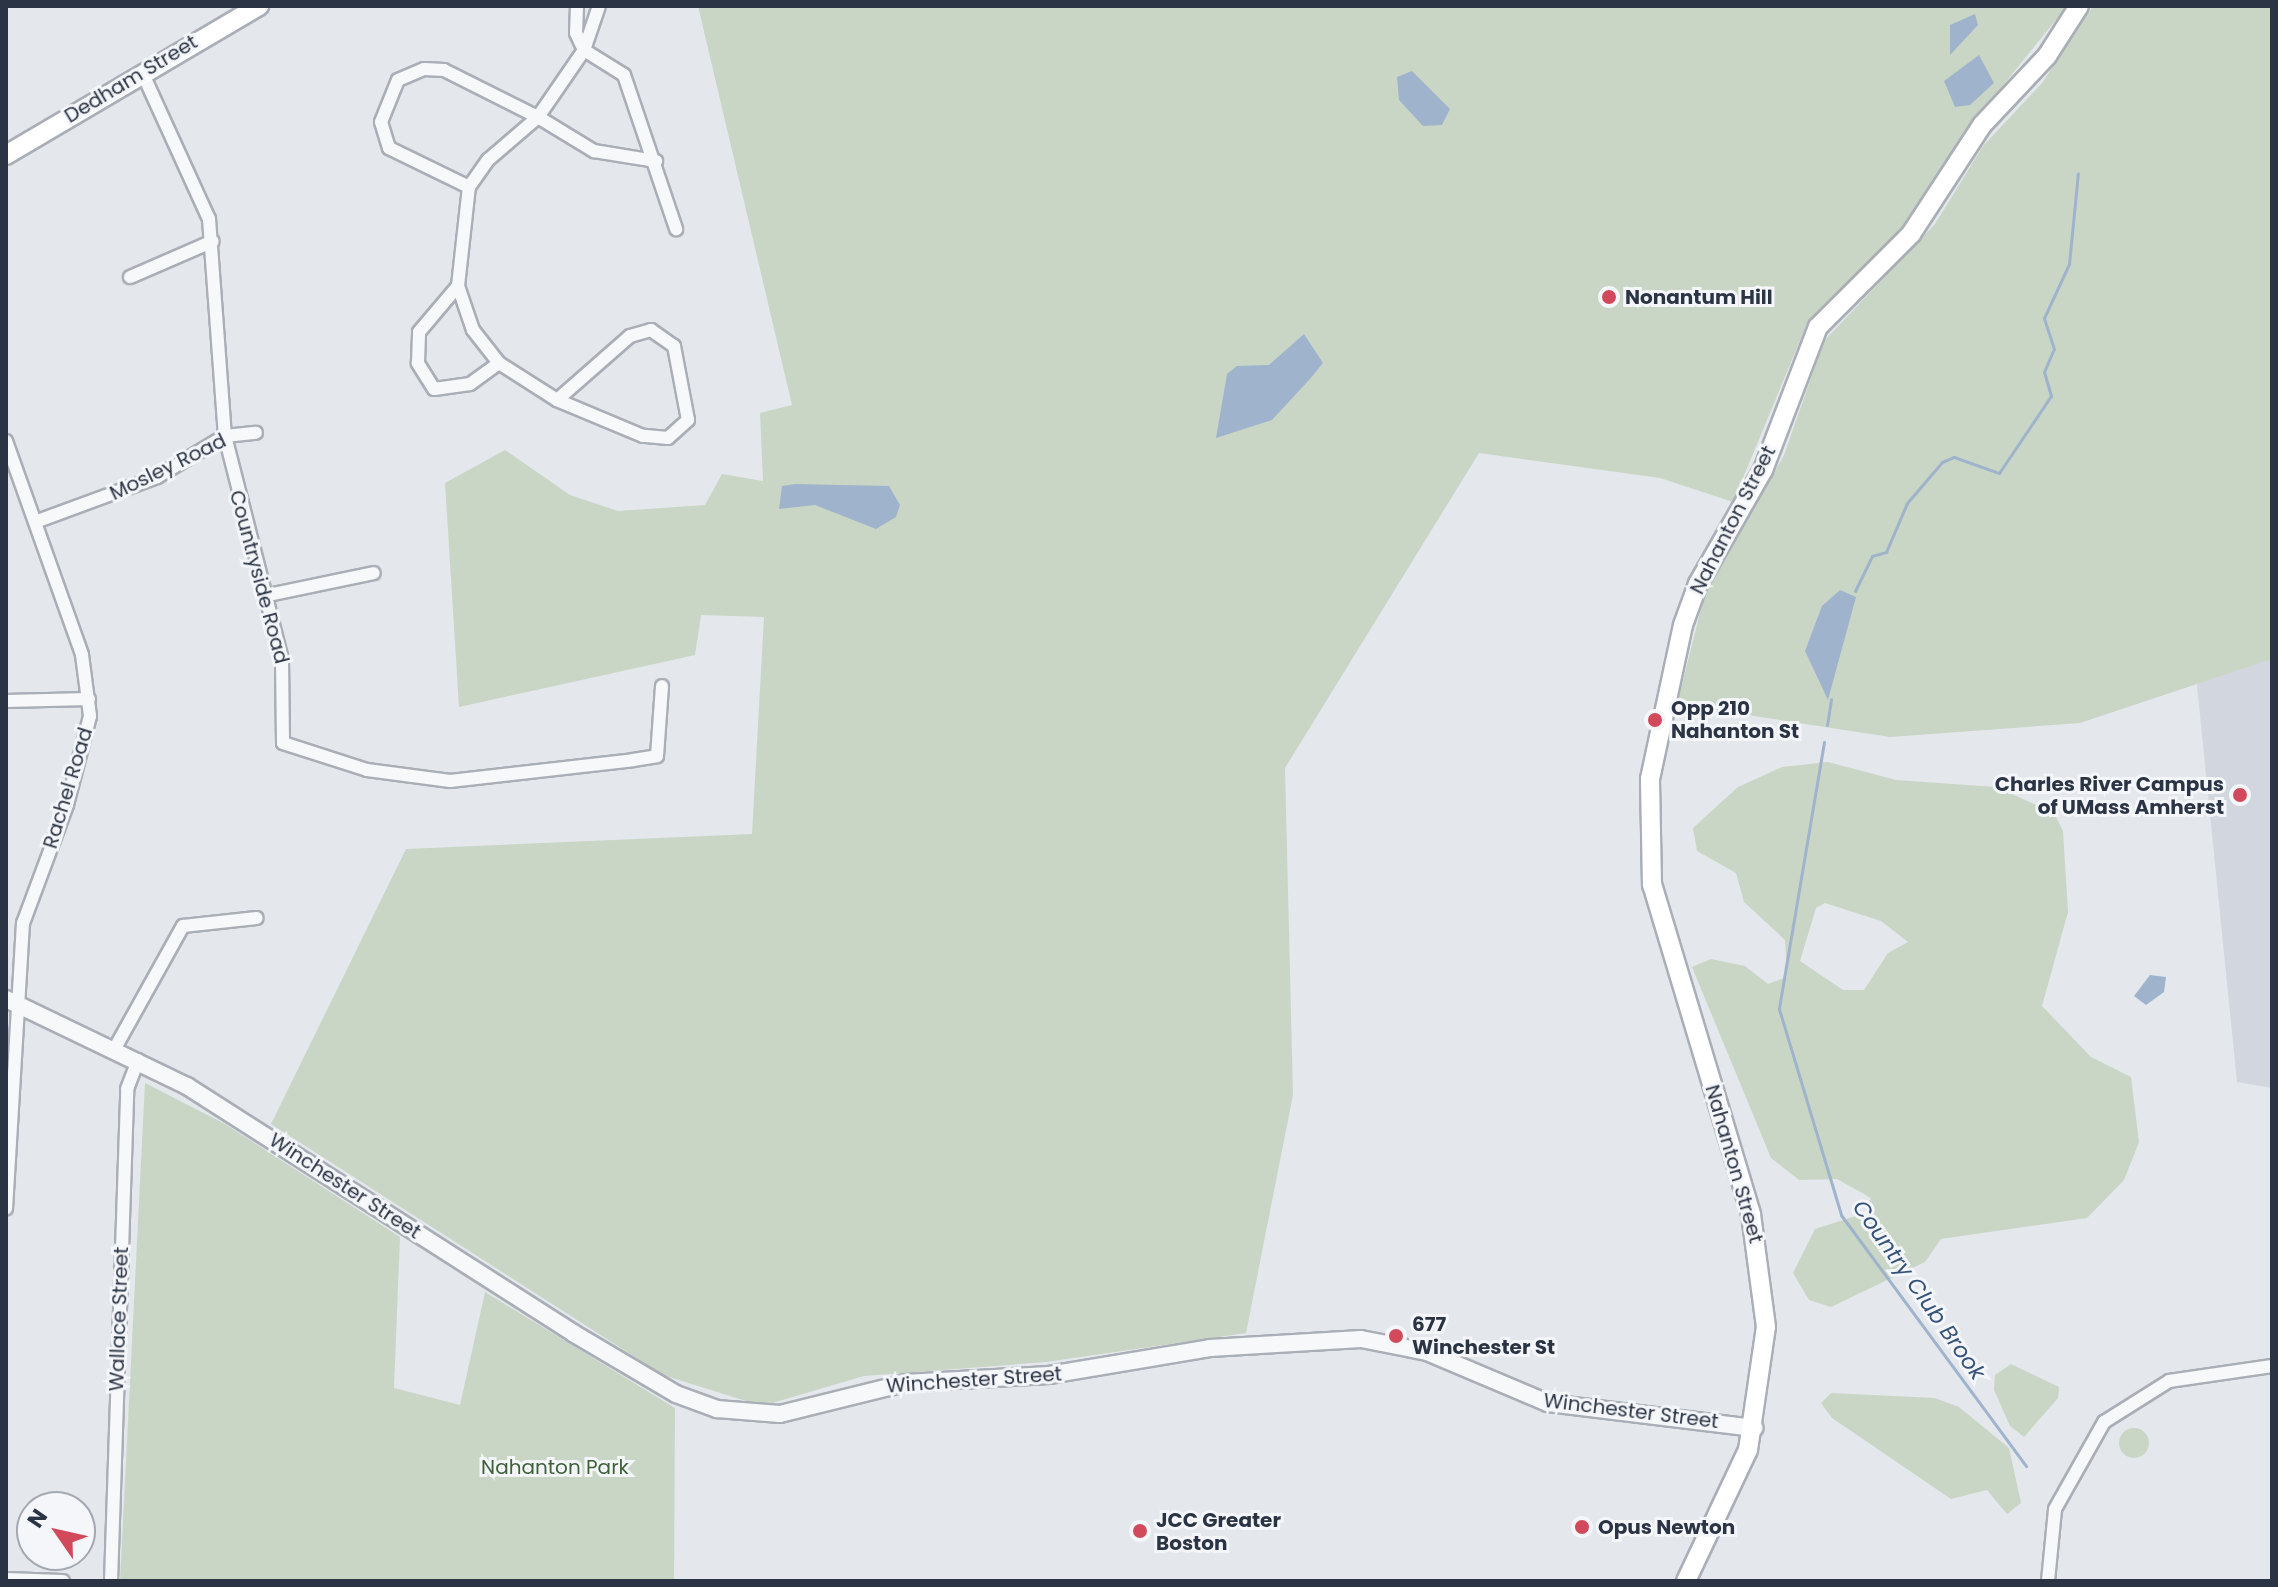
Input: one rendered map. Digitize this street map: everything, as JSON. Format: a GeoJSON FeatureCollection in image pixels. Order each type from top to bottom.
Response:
{"type":"FeatureCollection","features":[{"type":"Feature","properties":{"kind":"main road","name":"Dedham Street"},"geometry":{"type":"LineString","coordinates":[[6,155],[142,72],[259,6]]}},
{"type":"Feature","properties":{"kind":"main road","name":"Nahanton Street"},"geometry":{"type":"LineString","coordinates":[[1686,1581],[1723,1516],[1754,1428],[1766,1339],[1759,1249],[1652,885],[1648,805],[1663,712],[1692,598],[1763,470],[1810,340],[1911,234],[1982,125],[2047,56],[2079,6]]}},
{"type":"Feature","properties":{"kind":"street"},"geometry":{"type":"LineString","coordinates":[[577,6],[576,33],[584,50],[624,75],[656,161],[676,229]]}},
{"type":"Feature","properties":{"kind":"street"},"geometry":{"type":"LineString","coordinates":[[557,400],[630,336],[651,330],[674,346],[688,420],[668,438],[643,436],[557,400],[499,363],[473,330],[458,286],[469,187],[538,117],[584,50],[599,6]]}},
{"type":"Feature","properties":{"kind":"street"},"geometry":{"type":"LineString","coordinates":[[469,187],[389,148],[381,122],[398,80],[424,69],[444,70],[538,117],[594,151],[656,161]]}},
{"type":"Feature","properties":{"kind":"street","name":"Countryside Road"},"geometry":{"type":"LineString","coordinates":[[142,72],[197,184],[213,241],[225,436],[285,678],[283,743],[367,770],[476,781],[657,756],[662,686]]}},
{"type":"Feature","properties":{"kind":"street"},"geometry":{"type":"LineString","coordinates":[[130,277],[213,241]]}},
{"type":"Feature","properties":{"kind":"street"},"geometry":{"type":"LineString","coordinates":[[458,286],[419,332],[423,379],[446,389],[470,384],[499,363]]}},
{"type":"Feature","properties":{"kind":"street","name":"Mosley Road"},"geometry":{"type":"LineString","coordinates":[[35,522],[157,477],[225,436],[256,433]]}},
{"type":"Feature","properties":{"kind":"street","name":"Rachel Road"},"geometry":{"type":"LineString","coordinates":[[6,441],[82,655],[89,699],[79,766],[25,912],[9,1000],[6,1208]]}},
{"type":"Feature","properties":{"kind":"street"},"geometry":{"type":"LineString","coordinates":[[264,596],[374,573]]}},
{"type":"Feature","properties":{"kind":"street"},"geometry":{"type":"LineString","coordinates":[[6,701],[89,699]]}},
{"type":"Feature","properties":{"kind":"street"},"geometry":{"type":"LineString","coordinates":[[115,1048],[183,926],[257,918]]}},
{"type":"Feature","properties":{"kind":"street","name":"Winchester Street"},"geometry":{"type":"LineString","coordinates":[[9,1000],[138,1060],[589,1343],[717,1409],[780,1414],[905,1383],[1039,1376],[1210,1348],[1361,1339],[1416,1349],[1548,1403],[1754,1428]]}},
{"type":"Feature","properties":{"kind":"street","name":"Wallace Street"},"geometry":{"type":"LineString","coordinates":[[111,1581],[127,1089],[138,1060]]}},
{"type":"Feature","properties":{"kind":"street"},"geometry":{"type":"LineString","coordinates":[[2048,1581],[2055,1509],[2104,1422],[2169,1381],[2272,1366]]}},
{"type":"Feature","properties":{"kind":"street"},"geometry":{"type":"LineString","coordinates":[[6,1579],[63,1581]]}},
{"type":"Feature","properties":{"kind":"shaded area","name":"Charles River Campus of UMass Amherst"},"geometry":{"type":"Polygon","coordinates":[[[2272,615],[2272,1088],[2237,1082],[2197,685],[2272,615]]]}},
{"type":"Feature","properties":{"kind":"green space"},"geometry":{"type":"Polygon","coordinates":[[[698,6],[2067,6],[1971,125],[1906,226],[1806,326],[1733,502],[1660,478],[1479,453],[1285,768],[1293,1095],[1246,1333],[1046,1362],[864,1376],[762,1406],[663,1375],[271,1124],[406,849],[752,834],[764,617],[701,615],[695,655],[459,707],[445,483],[505,450],[570,495],[618,511],[705,505],[722,474],[763,481],[760,413],[792,405],[698,6]]]}},
{"type":"Feature","properties":{"kind":"green space"},"geometry":{"type":"Polygon","coordinates":[[[2093,6],[2272,6],[2272,659],[2080,723],[1890,737],[1677,704],[1704,597],[1784,455],[1824,341],[1935,224],[1983,146],[2042,83],[2093,6]]]}},
{"type":"Feature","properties":{"kind":"green space"},"geometry":{"type":"Polygon","coordinates":[[[1828,762],[1896,780],[1996,787],[2054,813],[2063,831],[2068,912],[2042,1006],[2091,1057],[2131,1077],[2139,1142],[2124,1180],[2087,1218],[1941,1239],[1925,1262],[1831,1307],[1809,1300],[1793,1273],[1815,1229],[1865,1213],[1871,1198],[1837,1179],[1799,1180],[1771,1158],[1692,967],[1711,959],[1745,966],[1768,984],[1787,977],[1785,940],[1744,902],[1736,873],[1697,851],[1693,828],[1738,787],[1782,767],[1828,762]],[[1825,903],[1816,908],[1800,961],[1843,990],[1864,990],[1888,953],[1908,942],[1881,921],[1825,903]]]}},
{"type":"Feature","properties":{"kind":"green space","name":"Nahanton Park"},"geometry":{"type":"Polygon","coordinates":[[[145,1083],[225,1124],[400,1237],[394,1388],[460,1405],[485,1292],[675,1408],[674,1581],[120,1581],[145,1083]]]}},
{"type":"Feature","properties":{"kind":"green space"},"geometry":{"type":"Polygon","coordinates":[[[2011,1364],[2059,1387],[2058,1398],[2024,1437],[2010,1426],[1994,1390],[1995,1375],[2011,1364]]]}},
{"type":"Feature","properties":{"kind":"green space"},"geometry":{"type":"Polygon","coordinates":[[[1831,1393],[1935,1398],[1959,1407],[2009,1448],[2021,1503],[2007,1514],[1987,1490],[1951,1499],[1832,1418],[1821,1403],[1831,1393]]]}},
{"type":"Feature","properties":{"kind":"green space"},"geometry":{"type":"Polygon","coordinates":[[[2134,1428],[2140,1429],[2148,1437],[2148,1449],[2140,1457],[2134,1458],[2128,1457],[2120,1449],[2119,1443],[2120,1437],[2128,1429],[2134,1428]]]}},
{"type":"Feature","properties":{"kind":"water"},"geometry":{"type":"Polygon","coordinates":[[[1975,14],[1978,25],[1950,55],[1950,25],[1975,14]]]}},
{"type":"Feature","properties":{"kind":"water"},"geometry":{"type":"Polygon","coordinates":[[[1979,55],[1994,83],[1970,105],[1955,107],[1944,81],[1979,55]]]}},
{"type":"Feature","properties":{"kind":"water"},"geometry":{"type":"Polygon","coordinates":[[[1412,71],[1450,109],[1442,125],[1423,126],[1399,100],[1397,77],[1412,71]]]}},
{"type":"Feature","properties":{"kind":"water"},"geometry":{"type":"Polygon","coordinates":[[[1304,334],[1323,363],[1310,379],[1272,420],[1216,438],[1227,374],[1237,366],[1269,365],[1304,334]]]}},
{"type":"Feature","properties":{"kind":"water"},"geometry":{"type":"Polygon","coordinates":[[[782,486],[889,486],[900,505],[896,517],[876,529],[815,505],[779,509],[782,486]]]}},
{"type":"Feature","properties":{"kind":"water"},"geometry":{"type":"Polygon","coordinates":[[[1840,590],[1856,597],[1828,700],[1805,651],[1822,606],[1840,590]]]}},
{"type":"Feature","properties":{"kind":"water"},"geometry":{"type":"Polygon","coordinates":[[[2150,975],[2166,977],[2164,992],[2146,1005],[2134,996],[2150,975]]]}},
{"type":"Feature","properties":{"kind":"waterway","name":"Country Club Brook"},"geometry":{"type":"LineString","coordinates":[[1855,591],[1872,556],[1886,552],[1907,503],[1942,462],[1954,457],[1999,473],[2051,396],[2044,372],[2054,349],[2044,318],[2069,264],[2078,173]]}},
{"type":"Feature","properties":{"kind":"waterway","name":"Country Club Brook"},"geometry":{"type":"LineString","coordinates":[[1827,725],[1831,699]]}},
{"type":"Feature","properties":{"kind":"waterway","name":"Country Club Brook"},"geometry":{"type":"LineString","coordinates":[[1824,742],[1779,1009],[1841,1215],[2026,1466]]}},
{"type":"Feature","properties":{"kind":"place","name":"Nonantum Hill"},"geometry":{"type":"Point","coordinates":[1609,297]}},
{"type":"Feature","properties":{"kind":"place","name":"Opp 210 Nahanton St"},"geometry":{"type":"Point","coordinates":[1655,720]}},
{"type":"Feature","properties":{"kind":"place","name":"Charles River Campus of UMass Amherst"},"geometry":{"type":"Point","coordinates":[2240,795]}},
{"type":"Feature","properties":{"kind":"place","name":"677 Winchester St"},"geometry":{"type":"Point","coordinates":[1396,1336]}},
{"type":"Feature","properties":{"kind":"place","name":"Opus Newton"},"geometry":{"type":"Point","coordinates":[1582,1527]}},
{"type":"Feature","properties":{"kind":"place","name":"JCC Greater Boston"},"geometry":{"type":"Point","coordinates":[1140,1531]}}]}
